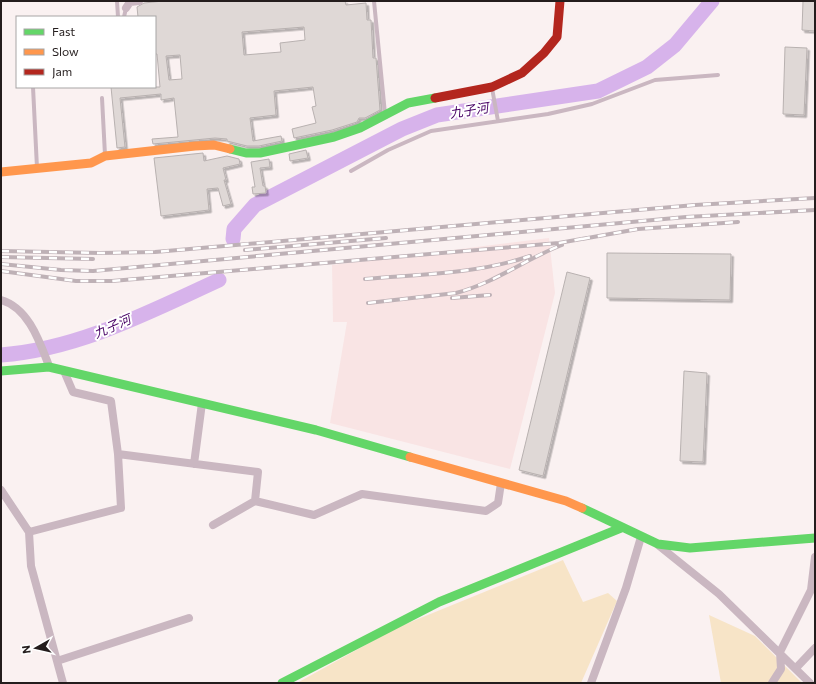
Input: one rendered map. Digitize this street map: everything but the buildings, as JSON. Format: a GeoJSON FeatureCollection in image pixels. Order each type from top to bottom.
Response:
{"type":"FeatureCollection","features":[{"type":"Feature","properties":{"kind":"street"},"geometry":{"type":"LineString","coordinates":[[126,8],[130,2],[139,1]]}},
{"type":"Feature","properties":{"kind":"street"},"geometry":{"type":"LineString","coordinates":[[1,172],[91,163],[105,156],[214,145],[246,153],[260,153],[334,137],[360,128],[408,103],[492,87],[522,73],[544,53],[557,37],[560,1]]}},
{"type":"Feature","properties":{"kind":"street"},"geometry":{"type":"LineString","coordinates":[[1,300],[21,314],[36,332],[49,367]]}},
{"type":"Feature","properties":{"kind":"street"},"geometry":{"type":"LineString","coordinates":[[1,371],[49,367],[316,430],[566,501],[658,544],[719,594],[810,683]]}},
{"type":"Feature","properties":{"kind":"street"},"geometry":{"type":"LineString","coordinates":[[29,532],[121,508],[118,454],[111,401],[73,392],[64,371]]}},
{"type":"Feature","properties":{"kind":"street"},"geometry":{"type":"LineString","coordinates":[[194,464],[202,403]]}},
{"type":"Feature","properties":{"kind":"street"},"geometry":{"type":"LineString","coordinates":[[118,454],[258,472],[255,501]]}},
{"type":"Feature","properties":{"kind":"street"},"geometry":{"type":"LineString","coordinates":[[213,525],[255,501],[314,514],[362,494],[486,511],[498,503],[501,483]]}},
{"type":"Feature","properties":{"kind":"street"},"geometry":{"type":"LineString","coordinates":[[1,490],[29,532],[31,566],[62,683]]}},
{"type":"Feature","properties":{"kind":"street"},"geometry":{"type":"LineString","coordinates":[[282,683],[440,602],[621,528]]}},
{"type":"Feature","properties":{"kind":"street"},"geometry":{"type":"LineString","coordinates":[[591,683],[626,588],[641,536]]}},
{"type":"Feature","properties":{"kind":"street"},"geometry":{"type":"LineString","coordinates":[[658,544],[690,548],[815,538]]}},
{"type":"Feature","properties":{"kind":"street"},"geometry":{"type":"LineString","coordinates":[[772,683],[781,669],[780,652],[811,590],[815,557]]}},
{"type":"Feature","properties":{"kind":"street"},"geometry":{"type":"LineString","coordinates":[[57,661],[189,618]]}},
{"type":"Feature","properties":{"kind":"street"},"geometry":{"type":"LineString","coordinates":[[796,668],[815,648]]}},
{"type":"Feature","properties":{"kind":"lane"},"geometry":{"type":"LineString","coordinates":[[117,1],[118,16]]}},
{"type":"Feature","properties":{"kind":"lane"},"geometry":{"type":"LineString","coordinates":[[374,1],[385,115]]}},
{"type":"Feature","properties":{"kind":"lane"},"geometry":{"type":"LineString","coordinates":[[124,16],[126,8]]}},
{"type":"Feature","properties":{"kind":"lane"},"geometry":{"type":"LineString","coordinates":[[351,172],[388,150],[430,131],[548,114],[592,104],[655,80],[718,75]]}},
{"type":"Feature","properties":{"kind":"lane"},"geometry":{"type":"LineString","coordinates":[[492,87],[498,121]]}},
{"type":"Feature","properties":{"kind":"lane"},"geometry":{"type":"LineString","coordinates":[[33,88],[37,169]]}},
{"type":"Feature","properties":{"kind":"lane"},"geometry":{"type":"LineString","coordinates":[[102,98],[105,156]]}},
{"type":"Feature","properties":{"kind":"shaded area"},"geometry":{"type":"Polygon","coordinates":[[[549,238],[555,293],[510,469],[330,423],[347,322],[333,322],[332,265],[549,238]]]}},
{"type":"Feature","properties":{"kind":"shaded area"},"geometry":{"type":"Polygon","coordinates":[[[563,560],[583,602],[608,593],[617,601],[581,683],[297,683],[396,628],[563,560]]]}},
{"type":"Feature","properties":{"kind":"shaded area"},"geometry":{"type":"Polygon","coordinates":[[[709,615],[755,636],[802,683],[721,683],[709,615]]]}},
{"type":"Feature","properties":{"kind":"waterway","name":"九子河"},"geometry":{"type":"LineString","coordinates":[[233,239],[234,229],[255,205],[402,129],[437,115],[598,91],[647,67],[675,45],[712,1]]}},
{"type":"Feature","properties":{"kind":"waterway","name":"九子河"},"geometry":{"type":"LineString","coordinates":[[1,355],[30,351],[86,337],[140,316],[219,280]]}},
{"type":"Feature","properties":{"kind":"railway"},"geometry":{"type":"LineString","coordinates":[[1,251],[100,253],[155,252],[695,205],[815,198]]}},
{"type":"Feature","properties":{"kind":"railway"},"geometry":{"type":"LineString","coordinates":[[1,264],[61,270],[93,271],[686,217],[815,210]]}},
{"type":"Feature","properties":{"kind":"railway"},"geometry":{"type":"LineString","coordinates":[[582,239],[638,229],[738,222]]}},
{"type":"Feature","properties":{"kind":"railway"},"geometry":{"type":"LineString","coordinates":[[245,250],[386,238]]}},
{"type":"Feature","properties":{"kind":"railway"},"geometry":{"type":"LineString","coordinates":[[1,271],[76,281],[112,281],[559,243],[587,238]]}},
{"type":"Feature","properties":{"kind":"railway"},"geometry":{"type":"LineString","coordinates":[[368,303],[456,293],[485,283],[562,245]]}},
{"type":"Feature","properties":{"kind":"railway"},"geometry":{"type":"LineString","coordinates":[[365,279],[469,270],[510,262],[530,256]]}},
{"type":"Feature","properties":{"kind":"railway"},"geometry":{"type":"LineString","coordinates":[[1,257],[93,259]]}},
{"type":"Feature","properties":{"kind":"railway"},"geometry":{"type":"LineString","coordinates":[[452,298],[490,295]]}},
{"type":"Feature","properties":{"kind":"traffic: fast"},"geometry":{"type":"LineString","coordinates":[[230,149],[246,153],[260,153],[334,137],[360,128],[408,103],[435,98]]}},
{"type":"Feature","properties":{"kind":"traffic: fast"},"geometry":{"type":"LineString","coordinates":[[1,371],[49,367],[316,430],[410,457]]}},
{"type":"Feature","properties":{"kind":"traffic: fast"},"geometry":{"type":"LineString","coordinates":[[582,508],[658,544],[690,548],[815,538]]}},
{"type":"Feature","properties":{"kind":"traffic: fast"},"geometry":{"type":"LineString","coordinates":[[282,683],[439,602],[621,528]]}},
{"type":"Feature","properties":{"kind":"traffic: slow"},"geometry":{"type":"LineString","coordinates":[[1,172],[91,163],[105,156],[195,146],[214,145],[230,149]]}},
{"type":"Feature","properties":{"kind":"traffic: slow"},"geometry":{"type":"LineString","coordinates":[[410,457],[566,501],[582,508]]}},
{"type":"Feature","properties":{"kind":"traffic: jam"},"geometry":{"type":"LineString","coordinates":[[435,98],[492,87],[522,73],[544,53],[557,37],[560,1]]}}]}
